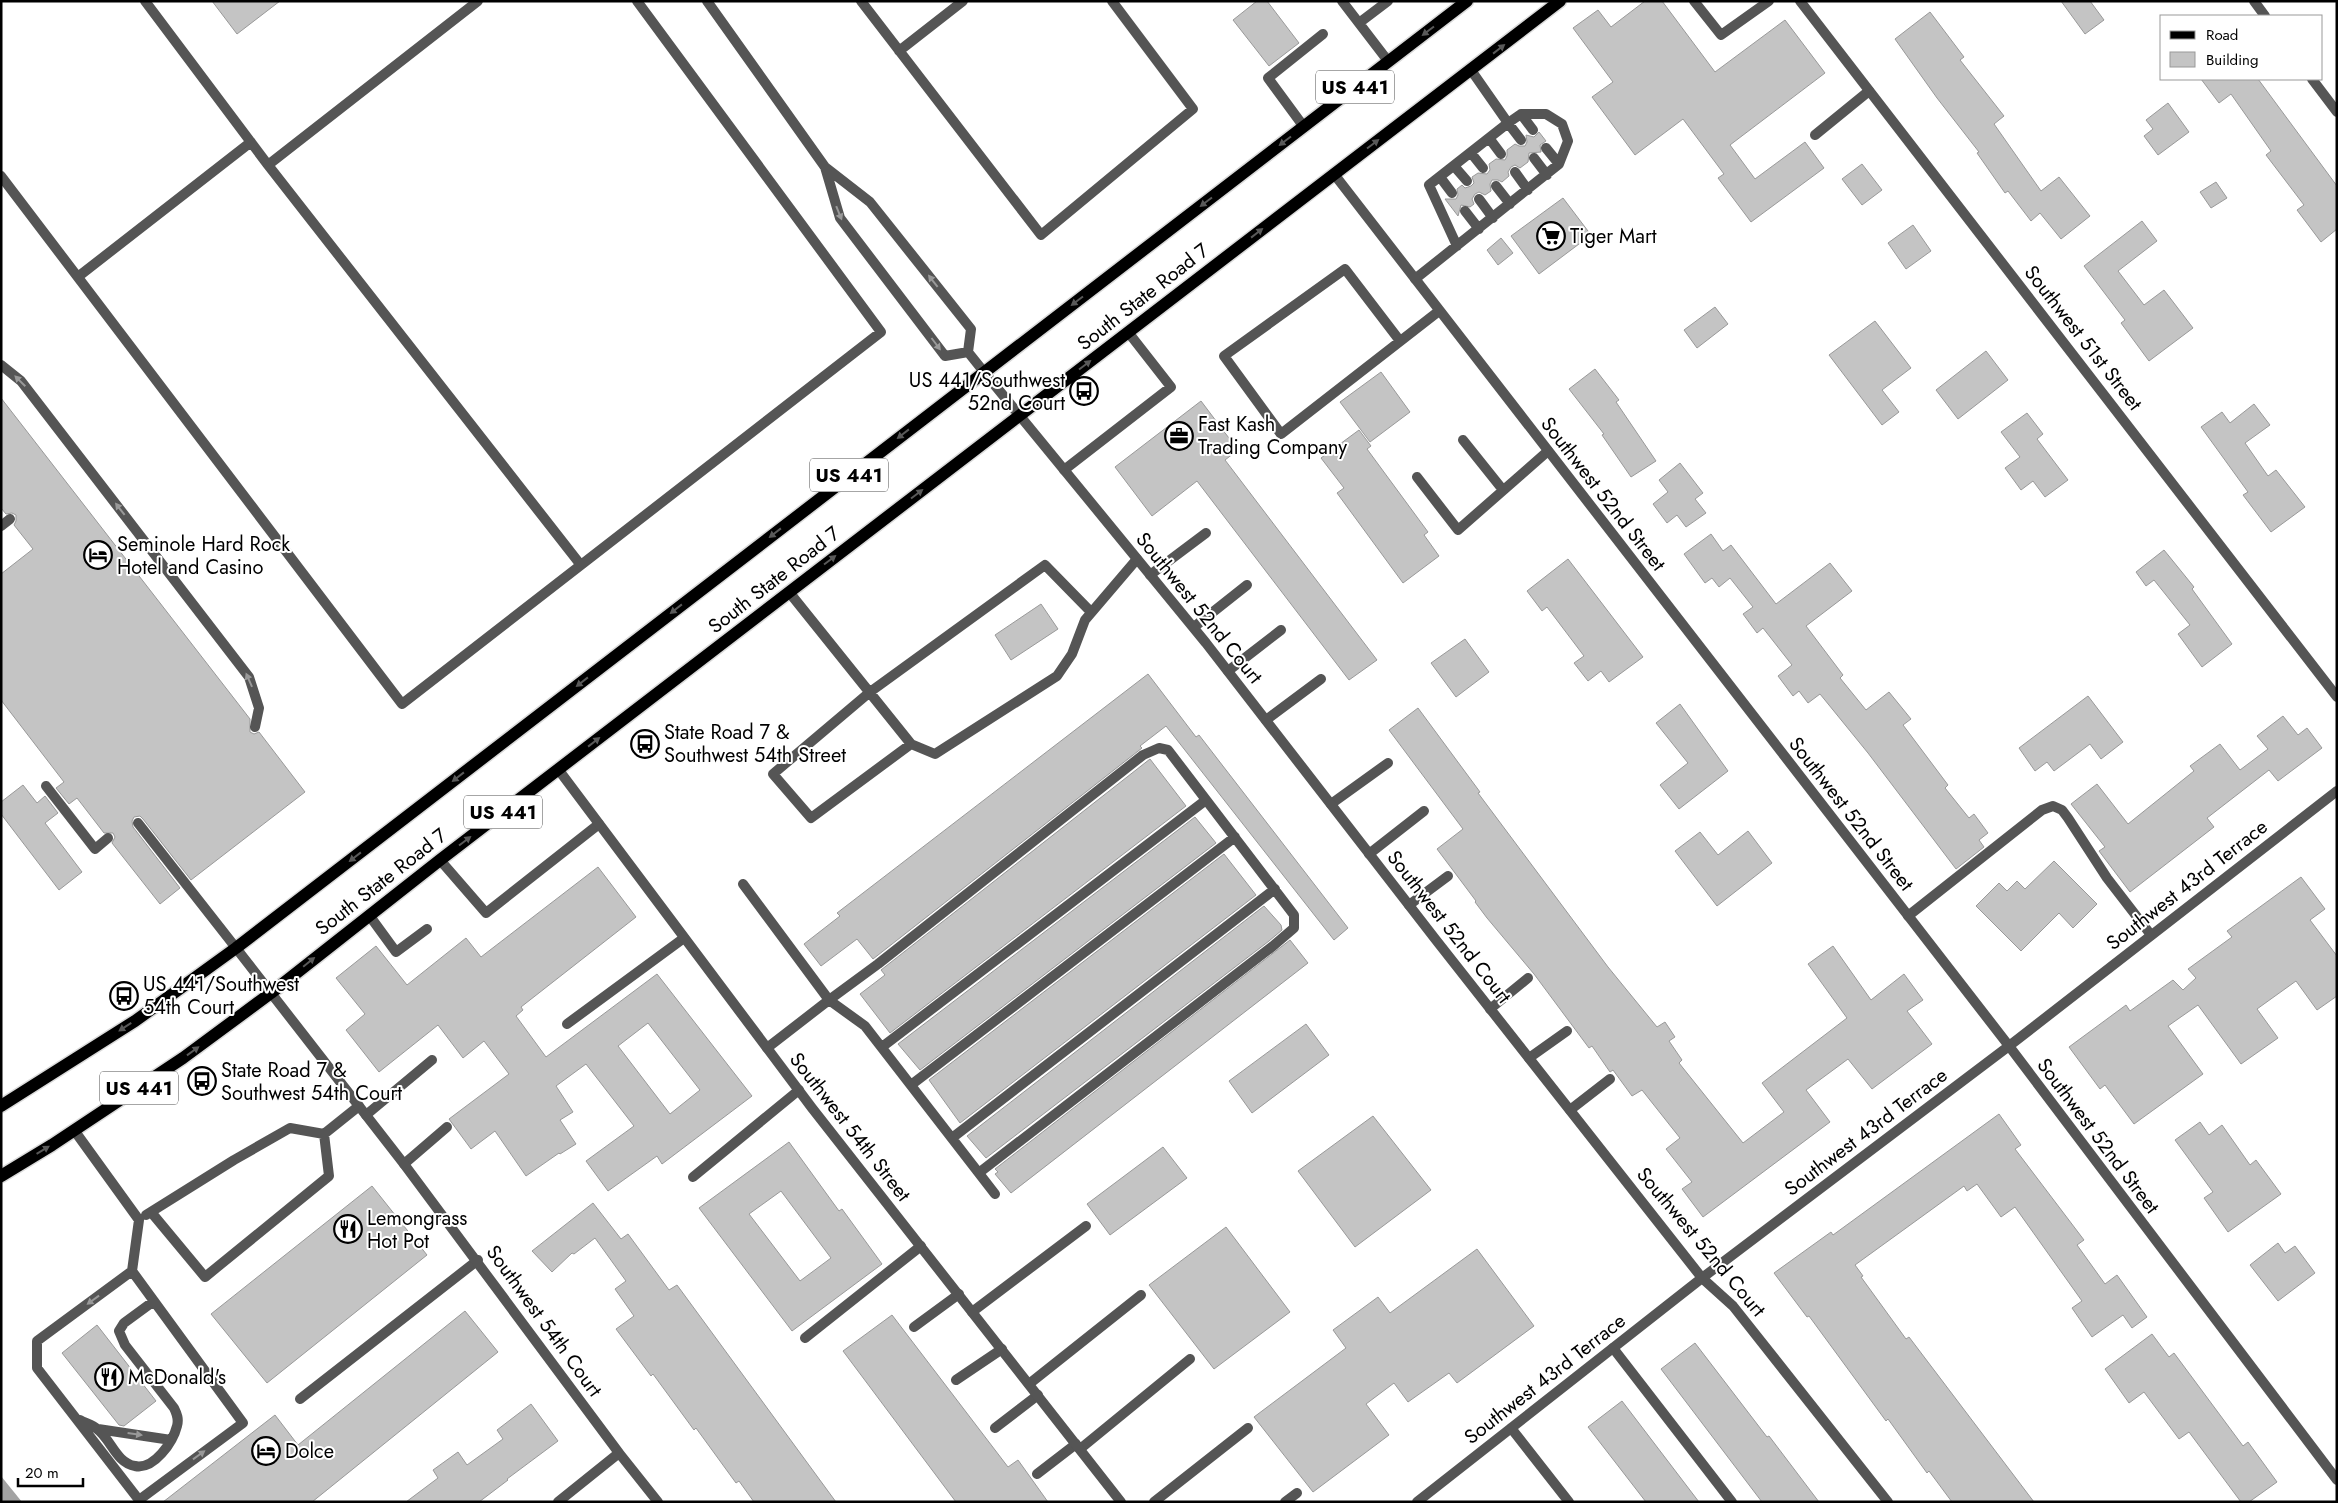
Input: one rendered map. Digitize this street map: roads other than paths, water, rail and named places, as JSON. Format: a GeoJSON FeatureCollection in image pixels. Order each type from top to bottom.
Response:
{"type":"FeatureCollection","features":[{"type":"Feature","properties":{"kind":"main road","name":"South State Road 7"},"geometry":{"type":"LineString","coordinates":[[1,1106],[135,1020],[236,948],[1467,1]]}},
{"type":"Feature","properties":{"kind":"main road","name":"South State Road 7"},"geometry":{"type":"LineString","coordinates":[[1,1176],[183,1058],[271,993],[368,915],[1560,1]]}},
{"type":"Feature","properties":{"kind":"street"},"geometry":{"type":"LineString","coordinates":[[145,1],[268,165],[580,564]]}},
{"type":"Feature","properties":{"kind":"street"},"geometry":{"type":"LineString","coordinates":[[268,165],[478,1]]}},
{"type":"Feature","properties":{"kind":"street"},"geometry":{"type":"LineString","coordinates":[[1,176],[79,276],[402,704],[881,332],[637,1]]}},
{"type":"Feature","properties":{"kind":"street"},"geometry":{"type":"LineString","coordinates":[[706,1],[825,167],[870,202],[971,329],[968,352],[945,356],[840,218],[825,167]]}},
{"type":"Feature","properties":{"kind":"street"},"geometry":{"type":"LineString","coordinates":[[861,1],[1042,235],[1193,109],[1112,1]]}},
{"type":"Feature","properties":{"kind":"street"},"geometry":{"type":"LineString","coordinates":[[899,51],[963,1]]}},
{"type":"Feature","properties":{"kind":"street"},"geometry":{"type":"LineString","coordinates":[[1342,1],[1388,61]]}},
{"type":"Feature","properties":{"kind":"street"},"geometry":{"type":"LineString","coordinates":[[1359,23],[1388,1]]}},
{"type":"Feature","properties":{"kind":"street"},"geometry":{"type":"LineString","coordinates":[[1694,1],[1721,35],[1769,1]]}},
{"type":"Feature","properties":{"kind":"street","name":"Southwest 51st Street"},"geometry":{"type":"LineString","coordinates":[[1800,1],[2337,697]]}},
{"type":"Feature","properties":{"kind":"street"},"geometry":{"type":"LineString","coordinates":[[2254,1],[2264,15]]}},
{"type":"Feature","properties":{"kind":"street"},"geometry":{"type":"LineString","coordinates":[[1304,127],[1268,78],[1323,34]]}},
{"type":"Feature","properties":{"kind":"street"},"geometry":{"type":"LineString","coordinates":[[1471,70],[1521,140]]}},
{"type":"Feature","properties":{"kind":"street"},"geometry":{"type":"LineString","coordinates":[[2313,80],[2337,112]]}},
{"type":"Feature","properties":{"kind":"street"},"geometry":{"type":"LineString","coordinates":[[1815,135],[1869,90]]}},
{"type":"Feature","properties":{"kind":"street"},"geometry":{"type":"LineString","coordinates":[[1521,114],[1533,130]]}},
{"type":"Feature","properties":{"kind":"street"},"geometry":{"type":"LineString","coordinates":[[1415,279],[1493,218],[1547,175],[1559,164],[1568,141],[1562,124],[1546,114],[1521,114],[1429,185],[1457,246]]}},
{"type":"Feature","properties":{"kind":"street"},"geometry":{"type":"LineString","coordinates":[[1489,138],[1501,154]]}},
{"type":"Feature","properties":{"kind":"street"},"geometry":{"type":"LineString","coordinates":[[79,276],[251,142]]}},
{"type":"Feature","properties":{"kind":"street"},"geometry":{"type":"LineString","coordinates":[[1546,148],[1559,164]]}},
{"type":"Feature","properties":{"kind":"street"},"geometry":{"type":"LineString","coordinates":[[1471,153],[1483,168]]}},
{"type":"Feature","properties":{"kind":"street"},"geometry":{"type":"LineString","coordinates":[[1534,158],[1547,175]]}},
{"type":"Feature","properties":{"kind":"street"},"geometry":{"type":"LineString","coordinates":[[1454,166],[1467,181]]}},
{"type":"Feature","properties":{"kind":"street"},"geometry":{"type":"LineString","coordinates":[[1515,172],[1528,190]]}},
{"type":"Feature","properties":{"kind":"street","name":"Southwest 52nd Street"},"geometry":{"type":"LineString","coordinates":[[1334,174],[2009,1046],[2337,1480]]}},
{"type":"Feature","properties":{"kind":"street"},"geometry":{"type":"LineString","coordinates":[[1440,177],[1452,193]]}},
{"type":"Feature","properties":{"kind":"street"},"geometry":{"type":"LineString","coordinates":[[1496,186],[1510,204]]}},
{"type":"Feature","properties":{"kind":"street"},"geometry":{"type":"LineString","coordinates":[[1479,199],[1493,218]]}},
{"type":"Feature","properties":{"kind":"street"},"geometry":{"type":"LineString","coordinates":[[1465,211],[1479,229]]}},
{"type":"Feature","properties":{"kind":"street"},"geometry":{"type":"LineString","coordinates":[[1400,341],[1345,269],[1224,356],[1281,434],[1439,311]]}},
{"type":"Feature","properties":{"kind":"street"},"geometry":{"type":"LineString","coordinates":[[1064,470],[1171,387],[1128,332]]}},
{"type":"Feature","properties":{"kind":"street","name":"Southwest 52nd Court"},"geometry":{"type":"LineString","coordinates":[[968,352],[1194,628],[1702,1278],[1733,1306],[1888,1502]]}},
{"type":"Feature","properties":{"kind":"street"},"geometry":{"type":"LineString","coordinates":[[1,365],[21,381],[249,677],[259,708],[255,727]]}},
{"type":"Feature","properties":{"kind":"street"},"geometry":{"type":"LineString","coordinates":[[1463,440],[1503,490]]}},
{"type":"Feature","properties":{"kind":"street"},"geometry":{"type":"LineString","coordinates":[[1417,477],[1458,530],[1548,451]]}},
{"type":"Feature","properties":{"kind":"street"},"geometry":{"type":"LineString","coordinates":[[1,526],[10,519]]}},
{"type":"Feature","properties":{"kind":"street"},"geometry":{"type":"LineString","coordinates":[[1150,575],[1206,533]]}},
{"type":"Feature","properties":{"kind":"street"},"geometry":{"type":"LineString","coordinates":[[788,592],[911,744],[935,754],[1056,676],[1072,654],[1085,620],[1137,559]]}},
{"type":"Feature","properties":{"kind":"street"},"geometry":{"type":"LineString","coordinates":[[911,744],[812,818],[773,774],[870,692],[1045,565],[1091,612]]}},
{"type":"Feature","properties":{"kind":"street"},"geometry":{"type":"LineString","coordinates":[[1194,628],[1247,586]]}},
{"type":"Feature","properties":{"kind":"street"},"geometry":{"type":"LineString","coordinates":[[1228,671],[1281,630]]}},
{"type":"Feature","properties":{"kind":"street"},"geometry":{"type":"LineString","coordinates":[[1266,720],[1321,679]]}},
{"type":"Feature","properties":{"kind":"street"},"geometry":{"type":"LineString","coordinates":[[767,1048],[878,964],[1143,755],[1159,748],[1168,750],[1294,915],[1294,928],[980,1172]]}},
{"type":"Feature","properties":{"kind":"street"},"geometry":{"type":"LineString","coordinates":[[1331,804],[1388,763]]}},
{"type":"Feature","properties":{"kind":"street","name":"Southwest 54th Street"},"geometry":{"type":"LineString","coordinates":[[558,769],[799,1090],[1078,1446],[1116,1500]]}},
{"type":"Feature","properties":{"kind":"street"},"geometry":{"type":"LineString","coordinates":[[46,786],[95,849],[108,838]]}},
{"type":"Feature","properties":{"kind":"street","name":"Southwest 43rd Terrace"},"geometry":{"type":"LineString","coordinates":[[1417,1502],[1702,1278],[2009,1046],[2337,790]]}},
{"type":"Feature","properties":{"kind":"street"},"geometry":{"type":"LineString","coordinates":[[882,1048],[1206,800]]}},
{"type":"Feature","properties":{"kind":"street"},"geometry":{"type":"LineString","coordinates":[[1908,916],[2042,810],[2053,806],[2062,810],[2106,878],[2151,935]]}},
{"type":"Feature","properties":{"kind":"street"},"geometry":{"type":"LineString","coordinates":[[1369,854],[1424,811]]}},
{"type":"Feature","properties":{"kind":"street","name":"Southwest 54th Court"},"geometry":{"type":"LineString","coordinates":[[138,823],[478,1260],[619,1453],[658,1502]]}},
{"type":"Feature","properties":{"kind":"street"},"geometry":{"type":"LineString","coordinates":[[440,860],[486,913],[599,824]]}},
{"type":"Feature","properties":{"kind":"street"},"geometry":{"type":"LineString","coordinates":[[911,1085],[1235,837]]}},
{"type":"Feature","properties":{"kind":"street"},"geometry":{"type":"LineString","coordinates":[[1409,905],[1448,876]]}},
{"type":"Feature","properties":{"kind":"street"},"geometry":{"type":"LineString","coordinates":[[743,884],[829,1000],[865,1026],[980,1172],[995,1194]]}},
{"type":"Feature","properties":{"kind":"street"},"geometry":{"type":"LineString","coordinates":[[952,1138],[1275,889]]}},
{"type":"Feature","properties":{"kind":"street"},"geometry":{"type":"LineString","coordinates":[[368,915],[396,952],[427,929]]}},
{"type":"Feature","properties":{"kind":"street"},"geometry":{"type":"LineString","coordinates":[[567,1024],[684,938]]}},
{"type":"Feature","properties":{"kind":"street"},"geometry":{"type":"LineString","coordinates":[[1490,1008],[1528,978]]}},
{"type":"Feature","properties":{"kind":"street"},"geometry":{"type":"LineString","coordinates":[[1529,1058],[1567,1031]]}},
{"type":"Feature","properties":{"kind":"street"},"geometry":{"type":"LineString","coordinates":[[366,1115],[432,1060]]}},
{"type":"Feature","properties":{"kind":"street"},"geometry":{"type":"LineString","coordinates":[[1570,1110],[1610,1079]]}},
{"type":"Feature","properties":{"kind":"street"},"geometry":{"type":"LineString","coordinates":[[693,1177],[799,1090]]}},
{"type":"Feature","properties":{"kind":"street"},"geometry":{"type":"LineString","coordinates":[[139,1220],[234,1160],[290,1128],[324,1134],[359,1106]]}},
{"type":"Feature","properties":{"kind":"street"},"geometry":{"type":"LineString","coordinates":[[404,1164],[447,1127]]}},
{"type":"Feature","properties":{"kind":"street"},"geometry":{"type":"LineString","coordinates":[[74,1130],[139,1220],[132,1271],[243,1423],[139,1500],[37,1368],[37,1341],[132,1271]]}},
{"type":"Feature","properties":{"kind":"street"},"geometry":{"type":"LineString","coordinates":[[151,1212],[205,1277],[329,1176],[324,1134]]}},
{"type":"Feature","properties":{"kind":"street"},"geometry":{"type":"LineString","coordinates":[[972,1312],[1086,1226]]}},
{"type":"Feature","properties":{"kind":"street"},"geometry":{"type":"LineString","coordinates":[[805,1338],[921,1246]]}},
{"type":"Feature","properties":{"kind":"street"},"geometry":{"type":"LineString","coordinates":[[300,1399],[478,1260]]}},
{"type":"Feature","properties":{"kind":"street"},"geometry":{"type":"LineString","coordinates":[[914,1327],[958,1294]]}},
{"type":"Feature","properties":{"kind":"street"},"geometry":{"type":"LineString","coordinates":[[1029,1384],[1141,1295]]}},
{"type":"Feature","properties":{"kind":"street"},"geometry":{"type":"LineString","coordinates":[[98,1429],[125,1463],[137,1467],[150,1462],[164,1451],[171,1440],[177,1426],[178,1417],[174,1408],[125,1345],[120,1330],[124,1322],[154,1301]]}},
{"type":"Feature","properties":{"kind":"street"},"geometry":{"type":"LineString","coordinates":[[1613,1348],[1732,1502]]}},
{"type":"Feature","properties":{"kind":"street"},"geometry":{"type":"LineString","coordinates":[[956,1380],[1002,1350]]}},
{"type":"Feature","properties":{"kind":"street"},"geometry":{"type":"LineString","coordinates":[[1037,1474],[1078,1446],[1190,1359]]}},
{"type":"Feature","properties":{"kind":"street"},"geometry":{"type":"LineString","coordinates":[[995,1428],[1038,1395]]}},
{"type":"Feature","properties":{"kind":"street"},"geometry":{"type":"LineString","coordinates":[[77,1419],[98,1429],[171,1440]]}},
{"type":"Feature","properties":{"kind":"street"},"geometry":{"type":"LineString","coordinates":[[1154,1502],[1248,1428]]}},
{"type":"Feature","properties":{"kind":"street"},"geometry":{"type":"LineString","coordinates":[[1511,1428],[1569,1502]]}},
{"type":"Feature","properties":{"kind":"street"},"geometry":{"type":"LineString","coordinates":[[558,1502],[619,1453]]}},
{"type":"Feature","properties":{"kind":"street"},"geometry":{"type":"LineString","coordinates":[[1285,1502],[1296,1493]]}},
{"type":"Feature","properties":{"kind":"place","name":"Tiger Mart"},"geometry":{"type":"Point","coordinates":[1551,236]}},
{"type":"Feature","properties":{"kind":"place","name":"US 441/Southwest 52nd Court"},"geometry":{"type":"Point","coordinates":[1084,391]}},
{"type":"Feature","properties":{"kind":"place","name":"Fast Kash Trading Company"},"geometry":{"type":"Point","coordinates":[1179,436]}},
{"type":"Feature","properties":{"kind":"place","name":"Seminole Hard Rock Hotel and Casino"},"geometry":{"type":"Point","coordinates":[98,555]}},
{"type":"Feature","properties":{"kind":"place","name":"State Road 7 & Southwest 54th Street"},"geometry":{"type":"Point","coordinates":[645,744]}},
{"type":"Feature","properties":{"kind":"place","name":"US 441/Southwest 54th Court"},"geometry":{"type":"Point","coordinates":[124,996]}},
{"type":"Feature","properties":{"kind":"place","name":"State Road 7 & Southwest 54th Court"},"geometry":{"type":"Point","coordinates":[202,1081]}},
{"type":"Feature","properties":{"kind":"place","name":"Lemongrass Hot Pot"},"geometry":{"type":"Point","coordinates":[348,1229]}},
{"type":"Feature","properties":{"kind":"place","name":"McDonald's"},"geometry":{"type":"Point","coordinates":[109,1377]}},
{"type":"Feature","properties":{"kind":"place","name":"Dolce"},"geometry":{"type":"Point","coordinates":[266,1451]}}]}
